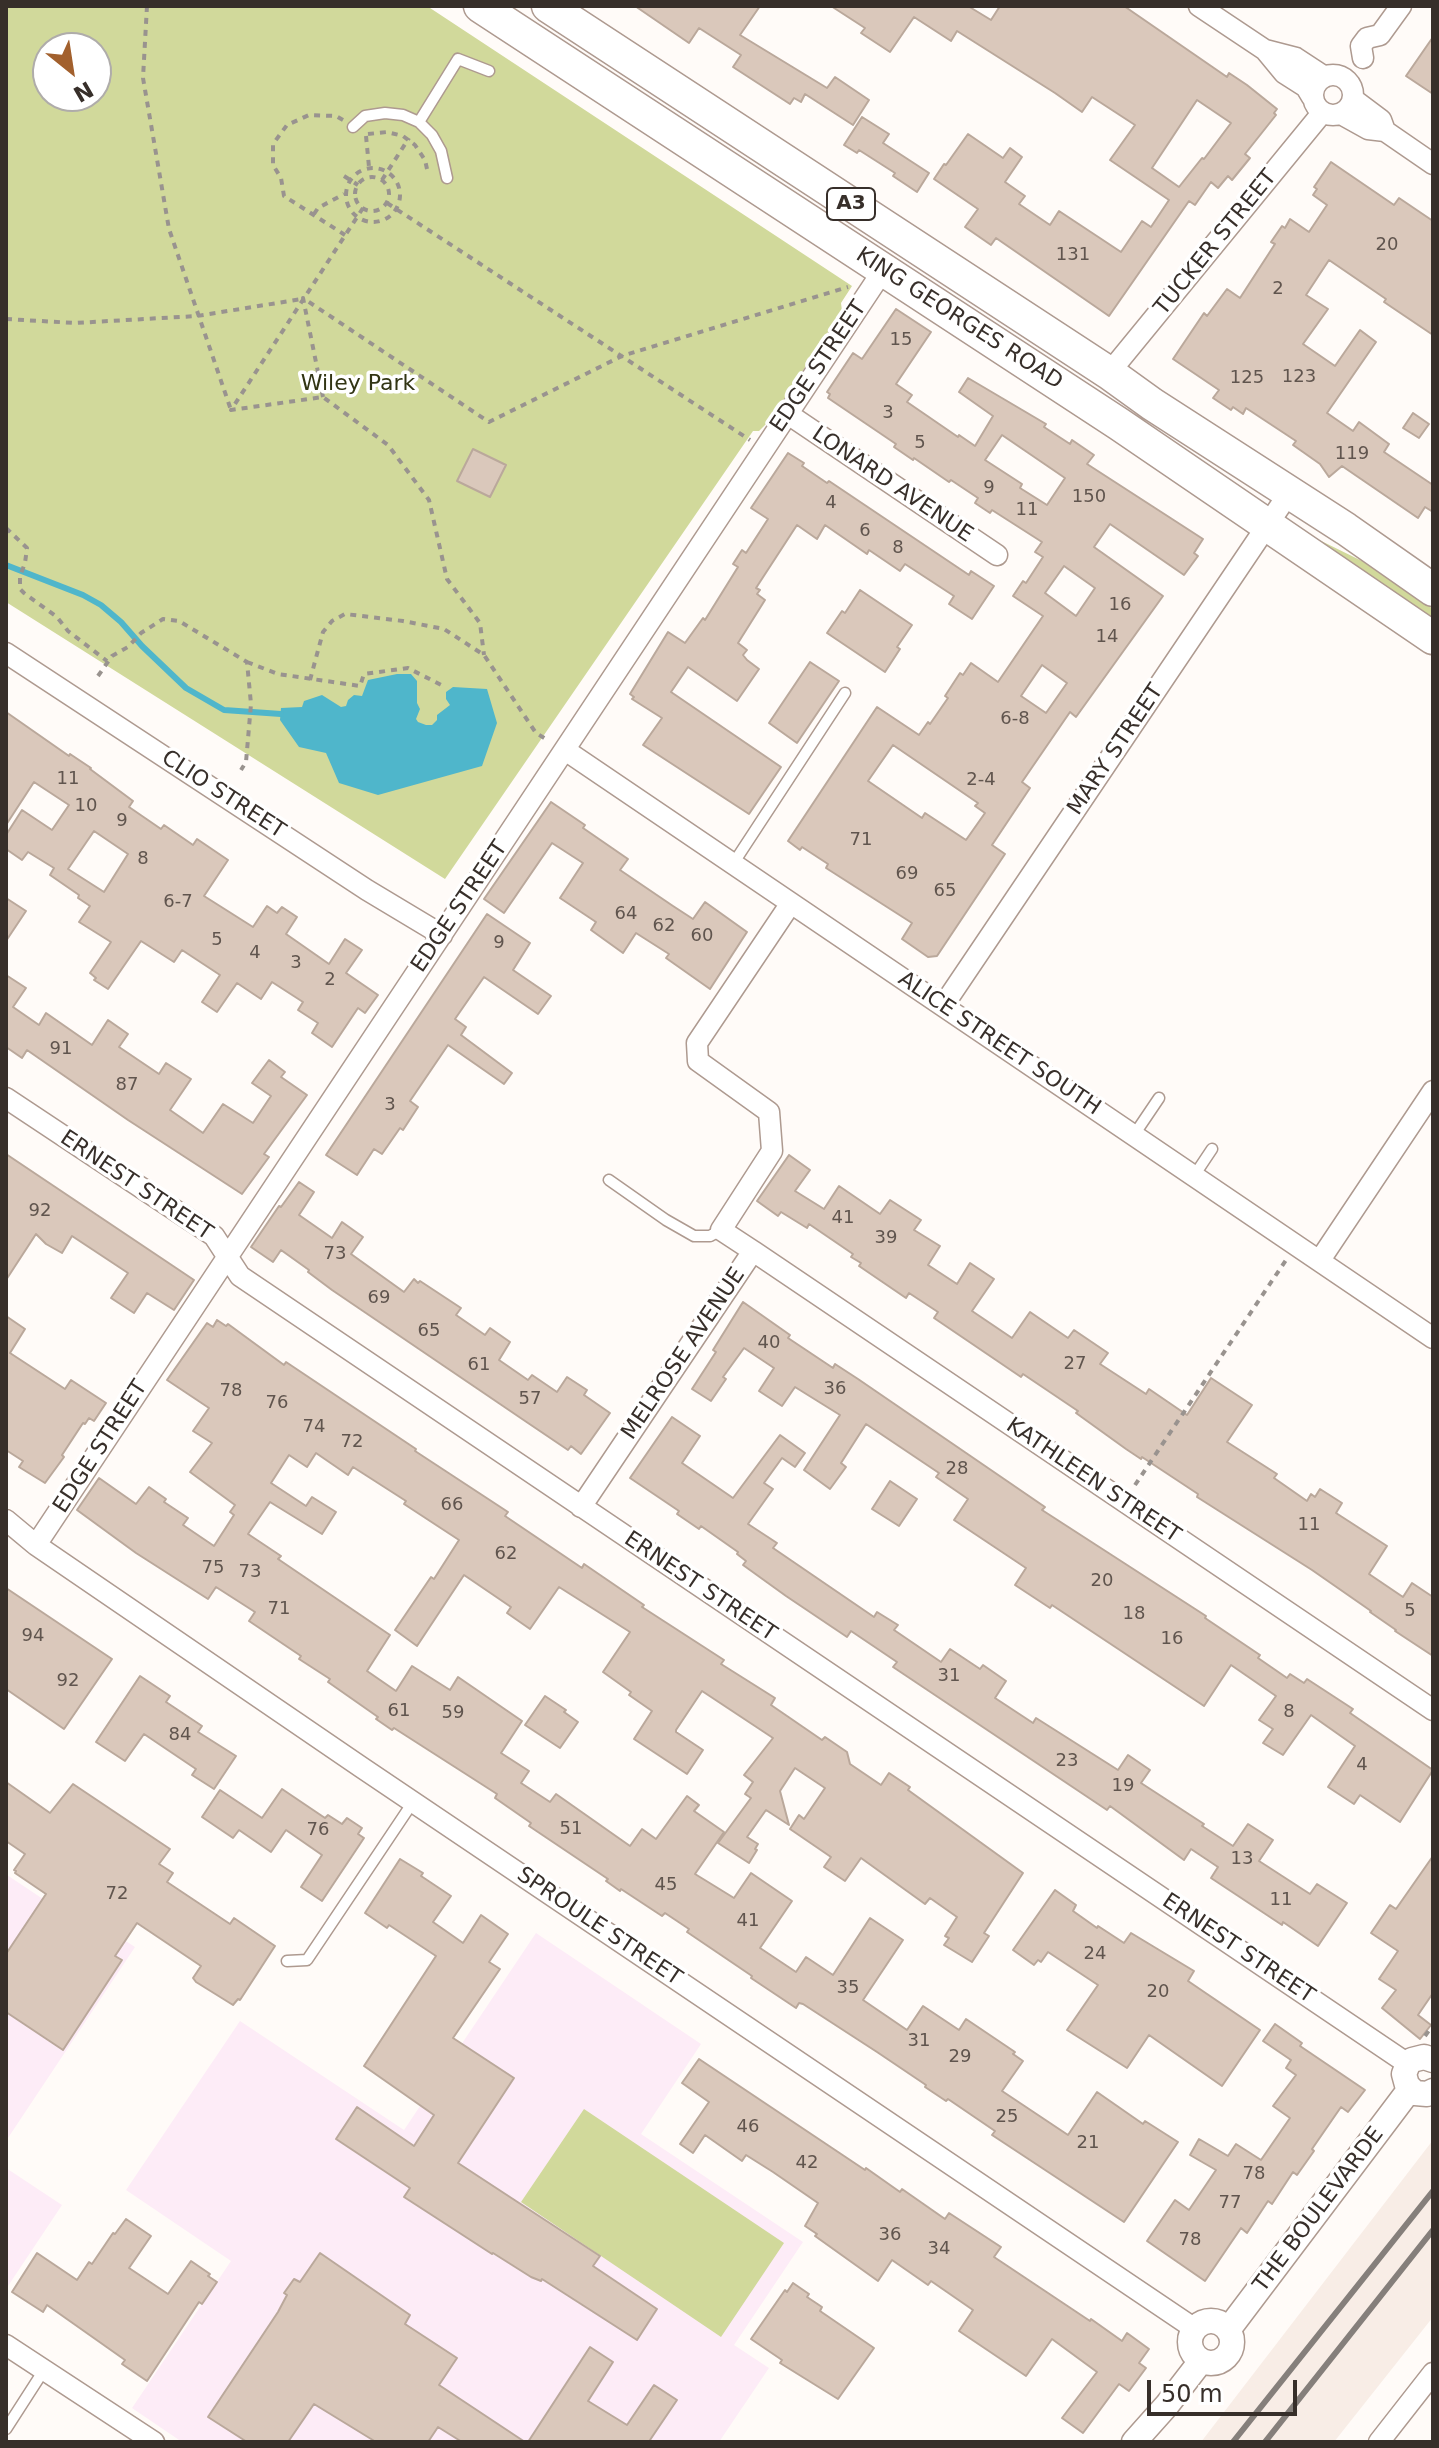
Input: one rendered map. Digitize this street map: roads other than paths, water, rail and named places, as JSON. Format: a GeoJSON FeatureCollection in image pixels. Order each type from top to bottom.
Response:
{"type":"FeatureCollection","features":[{"type":"Feature","properties":{"kind":"highway","name":"KING GEORGES ROAD"},"geometry":{"type":"LineString","coordinates":[[480,6],[884,269],[1433,638]]}},
{"type":"Feature","properties":{"kind":"highway","name":"KING GEORGES ROAD"},"geometry":{"type":"LineString","coordinates":[[548,6],[1109,373],[1433,590]]}},
{"type":"Feature","properties":{"kind":"street"},"geometry":{"type":"LineString","coordinates":[[1199,6],[1265,50],[1284,73],[1335,101]]}},
{"type":"Feature","properties":{"kind":"street","name":"TUCKER STREET"},"geometry":{"type":"LineString","coordinates":[[1109,373],[1335,101],[1363,58],[1372,57],[1380,47],[1380,35],[1401,6]]}},
{"type":"Feature","properties":{"kind":"street"},"geometry":{"type":"LineString","coordinates":[[1265,50],[1296,58],[1325,77],[1316,84],[1368,129],[1385,131],[1433,164]]}},
{"type":"Feature","properties":{"kind":"street","name":"EDGE STREET"},"geometry":{"type":"LineString","coordinates":[[36,1545],[884,269]]}},
{"type":"Feature","properties":{"kind":"street","name":"LONARD AVENUE"},"geometry":{"type":"LineString","coordinates":[[788,414],[997,555]]}},
{"type":"Feature","properties":{"kind":"street","name":"MARY STREET"},"geometry":{"type":"LineString","coordinates":[[943,1006],[1289,493]]}},
{"type":"Feature","properties":{"kind":"street","name":"CLIO STREET"},"geometry":{"type":"LineString","coordinates":[[6,653],[367,890],[442,935]]}},
{"type":"Feature","properties":{"kind":"street","name":"ALICE STREET SOUTH"},"geometry":{"type":"LineString","coordinates":[[565,750],[1433,1338]]}},
{"type":"Feature","properties":{"kind":"street"},"geometry":{"type":"LineString","coordinates":[[721,1230],[772,1151],[769,1112],[698,1061],[697,1043],[791,903]]}},
{"type":"Feature","properties":{"kind":"street"},"geometry":{"type":"LineString","coordinates":[[1320,1260],[1433,1091]]}},
{"type":"Feature","properties":{"kind":"street","name":"ERNEST STREET"},"geometry":{"type":"LineString","coordinates":[[6,1098],[214,1236],[240,1276],[1408,2064]]}},
{"type":"Feature","properties":{"kind":"street","name":"MELROSE AVENUE"},"geometry":{"type":"LineString","coordinates":[[581,1507],[753,1251],[721,1230]]}},
{"type":"Feature","properties":{"kind":"street","name":"KATHLEEN STREET"},"geometry":{"type":"LineString","coordinates":[[753,1251],[1433,1710]]}},
{"type":"Feature","properties":{"kind":"street","name":"SPROULE STREET"},"geometry":{"type":"LineString","coordinates":[[6,1520],[36,1545],[413,1802],[1195,2329]]}},
{"type":"Feature","properties":{"kind":"street"},"geometry":{"type":"LineString","coordinates":[[1422,2090],[1404,2080],[1408,2064],[1418,2057],[1433,2060]]}},
{"type":"Feature","properties":{"kind":"street","name":"THE BOULEVARDE"},"geometry":{"type":"LineString","coordinates":[[1228,2330],[1422,2090]]}},
{"type":"Feature","properties":{"kind":"street"},"geometry":{"type":"LineString","coordinates":[[1212,2321],[1228,2330],[1232,2343],[1227,2356],[1215,2363],[1201,2361],[1190,2346],[1195,2329],[1199,2324],[1212,2321]]}},
{"type":"Feature","properties":{"kind":"street"},"geometry":{"type":"LineString","coordinates":[[6,2345],[154,2442]]}},
{"type":"Feature","properties":{"kind":"street"},"geometry":{"type":"LineString","coordinates":[[1134,2442],[1201,2361]]}},
{"type":"Feature","properties":{"kind":"street"},"geometry":{"type":"LineString","coordinates":[[1379,2442],[1433,2373]]}},
{"type":"Feature","properties":{"kind":"lane"},"geometry":{"type":"LineString","coordinates":[[419,122],[458,59],[489,71]]}},
{"type":"Feature","properties":{"kind":"lane"},"geometry":{"type":"LineString","coordinates":[[353,127],[365,116],[385,113],[403,115],[419,122],[432,135],[441,151],[447,178]]}},
{"type":"Feature","properties":{"kind":"lane"},"geometry":{"type":"LineString","coordinates":[[733,864],[845,693]]}},
{"type":"Feature","properties":{"kind":"lane"},"geometry":{"type":"LineString","coordinates":[[1134,1135],[1159,1098]]}},
{"type":"Feature","properties":{"kind":"lane"},"geometry":{"type":"LineString","coordinates":[[1194,1176],[1212,1149]]}},
{"type":"Feature","properties":{"kind":"lane"},"geometry":{"type":"LineString","coordinates":[[609,1180],[694,1236],[710,1236],[721,1230]]}},
{"type":"Feature","properties":{"kind":"lane"},"geometry":{"type":"LineString","coordinates":[[287,1961],[307,1960],[413,1802]]}},
{"type":"Feature","properties":{"kind":"lane"},"geometry":{"type":"LineString","coordinates":[[6,2429],[44,2370]]}},
{"type":"Feature","properties":{"kind":"water"},"geometry":{"type":"Polygon","coordinates":[[[411,674],[417,681],[420,709],[416,719],[426,725],[432,725],[437,715],[450,705],[446,692],[453,687],[487,689],[497,723],[482,766],[378,795],[339,783],[326,753],[299,747],[280,720],[281,708],[302,707],[304,701],[322,695],[341,707],[346,706],[354,695],[362,696],[368,680],[411,674]]]}},
{"type":"Feature","properties":{"kind":"waterway"},"geometry":{"type":"LineString","coordinates":[[6,565],[101,605],[186,688],[224,710],[281,714]]}},
{"type":"Feature","properties":{"kind":"railway"},"geometry":{"type":"LineString","coordinates":[[1233,2442],[1433,2191]]}},
{"type":"Feature","properties":{"kind":"railway"},"geometry":{"type":"LineString","coordinates":[[1265,2442],[1433,2230]]}},
{"type":"Feature","properties":{"kind":"park label","name":"Wiley Park"},"geometry":{"type":"Point","coordinates":[358,384]}}]}
